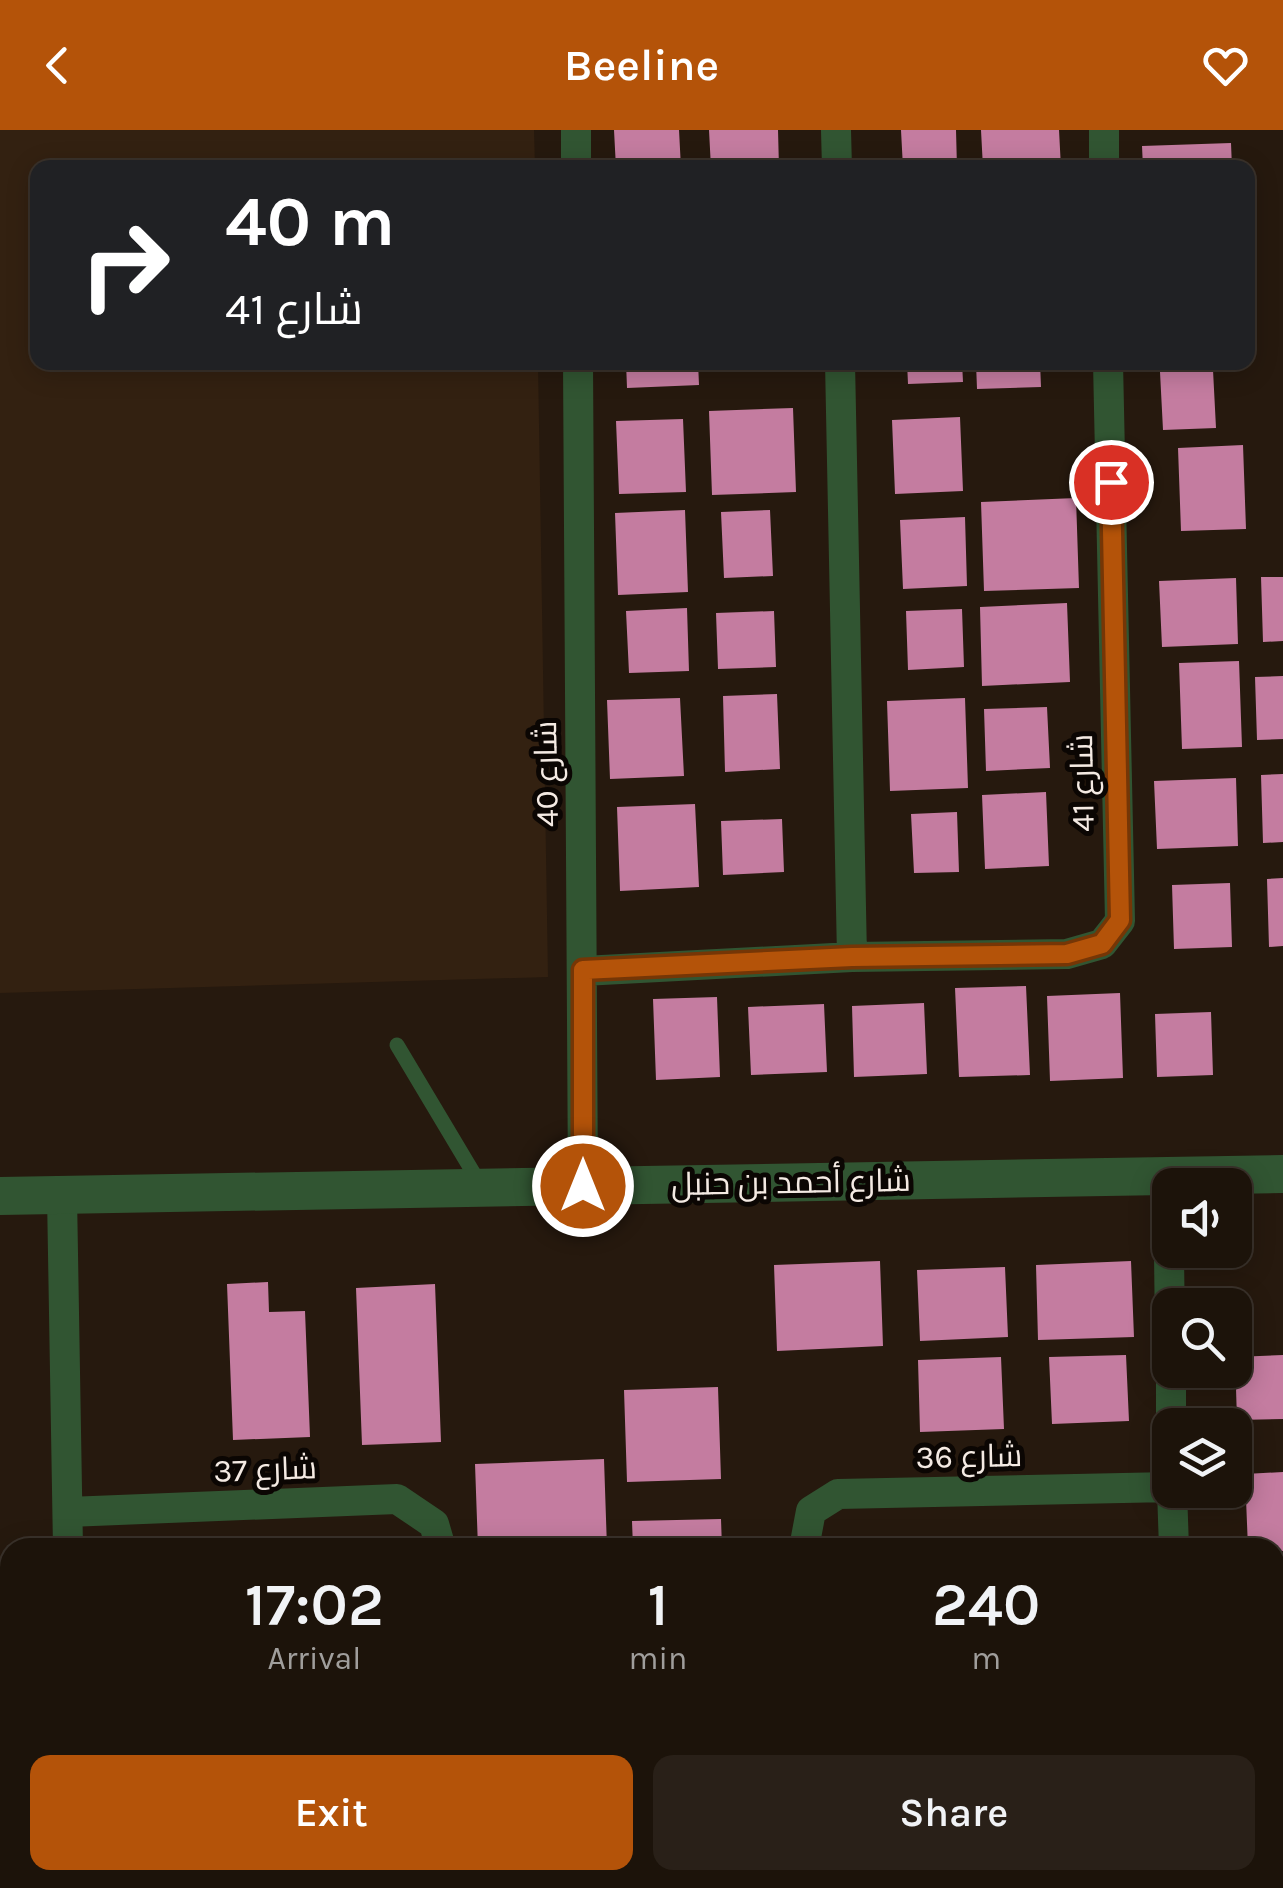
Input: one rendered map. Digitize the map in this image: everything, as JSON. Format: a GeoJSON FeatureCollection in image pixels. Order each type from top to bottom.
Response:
{"type":"FeatureCollection","features":[{"type":"Feature","properties":{"kind":"street"},"geometry":{"type":"LineString","coordinates":[[576,130],[576,160]]}},
{"type":"Feature","properties":{"kind":"street"},"geometry":{"type":"LineString","coordinates":[[836,130],[836,160]]}},
{"type":"Feature","properties":{"kind":"street"},"geometry":{"type":"LineString","coordinates":[[1104,130],[1104,160]]}},
{"type":"Feature","properties":{"kind":"street","name":"شارع 40"},"geometry":{"type":"LineString","coordinates":[[578,370],[583,1186]]}},
{"type":"Feature","properties":{"kind":"street"},"geometry":{"type":"LineString","coordinates":[[840,370],[852,957]]}},
{"type":"Feature","properties":{"kind":"street","name":"شارع 41"},"geometry":{"type":"LineString","coordinates":[[583,970],[852,957],[1067,954],[1102,944],[1120,920],[1108,370]]}},
{"type":"Feature","properties":{"kind":"street","name":"شارع أحمد بن حنبل"},"geometry":{"type":"LineString","coordinates":[[1252,1175],[1283,1174]]}},
{"type":"Feature","properties":{"kind":"street","name":"شارع أحمد بن حنبل"},"geometry":{"type":"LineString","coordinates":[[0,1196],[1152,1176]]}},
{"type":"Feature","properties":{"kind":"street"},"geometry":{"type":"LineString","coordinates":[[62,1195],[68,1538]]}},
{"type":"Feature","properties":{"kind":"street","name":"شارع 36"},"geometry":{"type":"LineString","coordinates":[[806,1538],[811,1511],[838,1494],[1152,1488]]}},
{"type":"Feature","properties":{"kind":"street","name":"شارع 37"},"geometry":{"type":"LineString","coordinates":[[68,1512],[397,1499],[434,1524],[438,1538]]}},
{"type":"Feature","properties":{"kind":"street","name":"شارع 36"},"geometry":{"type":"LineString","coordinates":[[1172,1508],[1174,1538]]}},
{"type":"Feature","properties":{"kind":"lane"},"geometry":{"type":"LineString","coordinates":[[396,1045],[482,1188]]}},
{"type":"Feature","properties":{"kind":"shaded area"},"geometry":{"type":"Polygon","coordinates":[[[0,130],[534,130],[535,160],[30,160],[30,370],[538,370],[548,977],[0,993],[0,130]]]}},
{"type":"Feature","properties":{"kind":"building"},"geometry":{"type":"Polygon","coordinates":[[[614,130],[679,130],[681,160],[616,160],[614,130]]]}},
{"type":"Feature","properties":{"kind":"building"},"geometry":{"type":"Polygon","coordinates":[[[709,130],[778,130],[779,160],[711,160],[709,130]]]}},
{"type":"Feature","properties":{"kind":"building"},"geometry":{"type":"Polygon","coordinates":[[[901,130],[956,130],[957,160],[903,160],[901,130]]]}},
{"type":"Feature","properties":{"kind":"building"},"geometry":{"type":"Polygon","coordinates":[[[981,130],[1059,130],[1061,160],[983,160],[981,130]]]}},
{"type":"Feature","properties":{"kind":"building"},"geometry":{"type":"Polygon","coordinates":[[[1231,143],[1232,160],[1143,160],[1142,146],[1231,143]]]}},
{"type":"Feature","properties":{"kind":"building"},"geometry":{"type":"Polygon","coordinates":[[[626,370],[698,370],[699,385],[627,388],[626,370]]]}},
{"type":"Feature","properties":{"kind":"building"},"geometry":{"type":"Polygon","coordinates":[[[907,370],[962,370],[963,382],[908,384],[907,370]]]}},
{"type":"Feature","properties":{"kind":"building"},"geometry":{"type":"Polygon","coordinates":[[[976,370],[1040,370],[1041,387],[977,389],[976,370]]]}},
{"type":"Feature","properties":{"kind":"building"},"geometry":{"type":"Polygon","coordinates":[[[1213,370],[1216,428],[1163,430],[1160,372],[1213,370]]]}},
{"type":"Feature","properties":{"kind":"building"},"geometry":{"type":"Polygon","coordinates":[[[793,408],[796,492],[712,495],[709,411],[793,408]]]}},
{"type":"Feature","properties":{"kind":"building"},"geometry":{"type":"Polygon","coordinates":[[[960,417],[963,491],[895,494],[892,420],[960,417]]]}},
{"type":"Feature","properties":{"kind":"building"},"geometry":{"type":"Polygon","coordinates":[[[683,419],[686,492],[619,494],[616,421],[683,419]]]}},
{"type":"Feature","properties":{"kind":"building"},"geometry":{"type":"Polygon","coordinates":[[[1243,445],[1246,529],[1181,531],[1178,448],[1243,445]]]}},
{"type":"Feature","properties":{"kind":"building"},"geometry":{"type":"Polygon","coordinates":[[[1076,498],[1079,588],[984,591],[981,502],[1076,498]]]}},
{"type":"Feature","properties":{"kind":"building"},"geometry":{"type":"Polygon","coordinates":[[[685,510],[688,592],[618,595],[615,513],[685,510]]]}},
{"type":"Feature","properties":{"kind":"building"},"geometry":{"type":"Polygon","coordinates":[[[770,510],[773,576],[724,578],[721,512],[770,510]]]}},
{"type":"Feature","properties":{"kind":"building"},"geometry":{"type":"Polygon","coordinates":[[[965,517],[967,586],[903,589],[900,520],[965,517]]]}},
{"type":"Feature","properties":{"kind":"building"},"geometry":{"type":"Polygon","coordinates":[[[1261,577],[1283,577],[1283,641],[1263,642],[1261,577]]]}},
{"type":"Feature","properties":{"kind":"building"},"geometry":{"type":"Polygon","coordinates":[[[1236,578],[1238,644],[1162,647],[1159,581],[1236,578]]]}},
{"type":"Feature","properties":{"kind":"building"},"geometry":{"type":"Polygon","coordinates":[[[1067,603],[1070,682],[982,686],[980,607],[1067,603]]]}},
{"type":"Feature","properties":{"kind":"building"},"geometry":{"type":"Polygon","coordinates":[[[687,608],[689,671],[629,673],[626,611],[687,608]]]}},
{"type":"Feature","properties":{"kind":"building"},"geometry":{"type":"Polygon","coordinates":[[[962,609],[964,667],[908,670],[906,611],[962,609]]]}},
{"type":"Feature","properties":{"kind":"building"},"geometry":{"type":"Polygon","coordinates":[[[774,611],[776,667],[718,669],[716,613],[774,611]]]}},
{"type":"Feature","properties":{"kind":"building"},"geometry":{"type":"Polygon","coordinates":[[[1239,661],[1242,747],[1182,749],[1179,663],[1239,661]]]}},
{"type":"Feature","properties":{"kind":"building"},"geometry":{"type":"Polygon","coordinates":[[[1283,676],[1283,739],[1257,740],[1255,677],[1283,676]]]}},
{"type":"Feature","properties":{"kind":"building"},"geometry":{"type":"Polygon","coordinates":[[[777,694],[780,769],[725,772],[723,696],[777,694]]]}},
{"type":"Feature","properties":{"kind":"building"},"geometry":{"type":"Polygon","coordinates":[[[680,698],[684,776],[610,779],[607,700],[680,698]]]}},
{"type":"Feature","properties":{"kind":"building"},"geometry":{"type":"Polygon","coordinates":[[[965,698],[968,788],[890,791],[887,701],[965,698]]]}},
{"type":"Feature","properties":{"kind":"building"},"geometry":{"type":"Polygon","coordinates":[[[1047,707],[1050,768],[986,771],[984,709],[1047,707]]]}},
{"type":"Feature","properties":{"kind":"building"},"geometry":{"type":"Polygon","coordinates":[[[1283,774],[1283,842],[1263,843],[1261,775],[1283,774]]]}},
{"type":"Feature","properties":{"kind":"building"},"geometry":{"type":"Polygon","coordinates":[[[1236,778],[1238,846],[1157,849],[1154,781],[1236,778]]]}},
{"type":"Feature","properties":{"kind":"building"},"geometry":{"type":"Polygon","coordinates":[[[1046,792],[1049,866],[985,869],[982,795],[1046,792]]]}},
{"type":"Feature","properties":{"kind":"building"},"geometry":{"type":"Polygon","coordinates":[[[695,804],[699,887],[620,891],[617,807],[695,804]]]}},
{"type":"Feature","properties":{"kind":"building"},"geometry":{"type":"Polygon","coordinates":[[[957,812],[959,872],[914,873],[911,814],[957,812]]]}},
{"type":"Feature","properties":{"kind":"building"},"geometry":{"type":"Polygon","coordinates":[[[782,819],[784,872],[723,875],[721,821],[782,819]]]}},
{"type":"Feature","properties":{"kind":"building"},"geometry":{"type":"Polygon","coordinates":[[[1283,878],[1283,946],[1269,947],[1267,879],[1283,878]]]}},
{"type":"Feature","properties":{"kind":"building"},"geometry":{"type":"Polygon","coordinates":[[[1230,883],[1232,947],[1174,949],[1172,885],[1230,883]]]}},
{"type":"Feature","properties":{"kind":"building"},"geometry":{"type":"Polygon","coordinates":[[[1026,986],[1030,1075],[959,1077],[955,988],[1026,986]]]}},
{"type":"Feature","properties":{"kind":"building"},"geometry":{"type":"Polygon","coordinates":[[[1120,993],[1123,1078],[1050,1081],[1047,996],[1120,993]]]}},
{"type":"Feature","properties":{"kind":"building"},"geometry":{"type":"Polygon","coordinates":[[[717,997],[720,1077],[656,1080],[653,999],[717,997]]]}},
{"type":"Feature","properties":{"kind":"building"},"geometry":{"type":"Polygon","coordinates":[[[924,1003],[927,1074],[854,1077],[852,1006],[924,1003]]]}},
{"type":"Feature","properties":{"kind":"building"},"geometry":{"type":"Polygon","coordinates":[[[824,1004],[827,1072],[751,1075],[748,1007],[824,1004]]]}},
{"type":"Feature","properties":{"kind":"building"},"geometry":{"type":"Polygon","coordinates":[[[1211,1012],[1213,1075],[1157,1077],[1155,1014],[1211,1012]]]}},
{"type":"Feature","properties":{"kind":"building"},"geometry":{"type":"Polygon","coordinates":[[[880,1261],[883,1346],[777,1351],[774,1265],[880,1261]]]}},
{"type":"Feature","properties":{"kind":"building"},"geometry":{"type":"Polygon","coordinates":[[[1131,1261],[1134,1337],[1038,1340],[1036,1265],[1131,1261]]]}},
{"type":"Feature","properties":{"kind":"building"},"geometry":{"type":"Polygon","coordinates":[[[1005,1267],[1008,1337],[920,1341],[917,1270],[1005,1267]]]}},
{"type":"Feature","properties":{"kind":"building"},"geometry":{"type":"Polygon","coordinates":[[[268,1282],[269,1312],[305,1311],[310,1437],[233,1440],[227,1284],[268,1282]]]}},
{"type":"Feature","properties":{"kind":"building"},"geometry":{"type":"Polygon","coordinates":[[[435,1284],[441,1442],[362,1445],[356,1288],[435,1284]]]}},
{"type":"Feature","properties":{"kind":"building"},"geometry":{"type":"Polygon","coordinates":[[[1126,1355],[1129,1421],[1052,1424],[1049,1357],[1126,1355]]]}},
{"type":"Feature","properties":{"kind":"building"},"geometry":{"type":"Polygon","coordinates":[[[1283,1355],[1283,1419],[1252,1420],[1252,1408],[1237,1408],[1236,1388],[1252,1388],[1252,1356],[1283,1355]]]}},
{"type":"Feature","properties":{"kind":"building"},"geometry":{"type":"Polygon","coordinates":[[[1001,1357],[1004,1429],[920,1432],[918,1360],[1001,1357]]]}},
{"type":"Feature","properties":{"kind":"building"},"geometry":{"type":"Polygon","coordinates":[[[718,1387],[721,1479],[627,1482],[624,1390],[718,1387]]]}},
{"type":"Feature","properties":{"kind":"building"},"geometry":{"type":"Polygon","coordinates":[[[604,1459],[607,1538],[478,1538],[475,1464],[604,1459]]]}},
{"type":"Feature","properties":{"kind":"building"},"geometry":{"type":"Polygon","coordinates":[[[1283,1472],[1283,1538],[1248,1538],[1246,1508],[1252,1508],[1252,1474],[1283,1472]]]}},
{"type":"Feature","properties":{"kind":"building"},"geometry":{"type":"Polygon","coordinates":[[[721,1519],[722,1538],[633,1538],[632,1521],[721,1519]]]}},
{"type":"Feature","properties":{"kind":"route"},"geometry":{"type":"LineString","coordinates":[[583,1186],[583,970],[852,957],[1067,954],[1102,944],[1120,920],[1111,482]]}}]}
